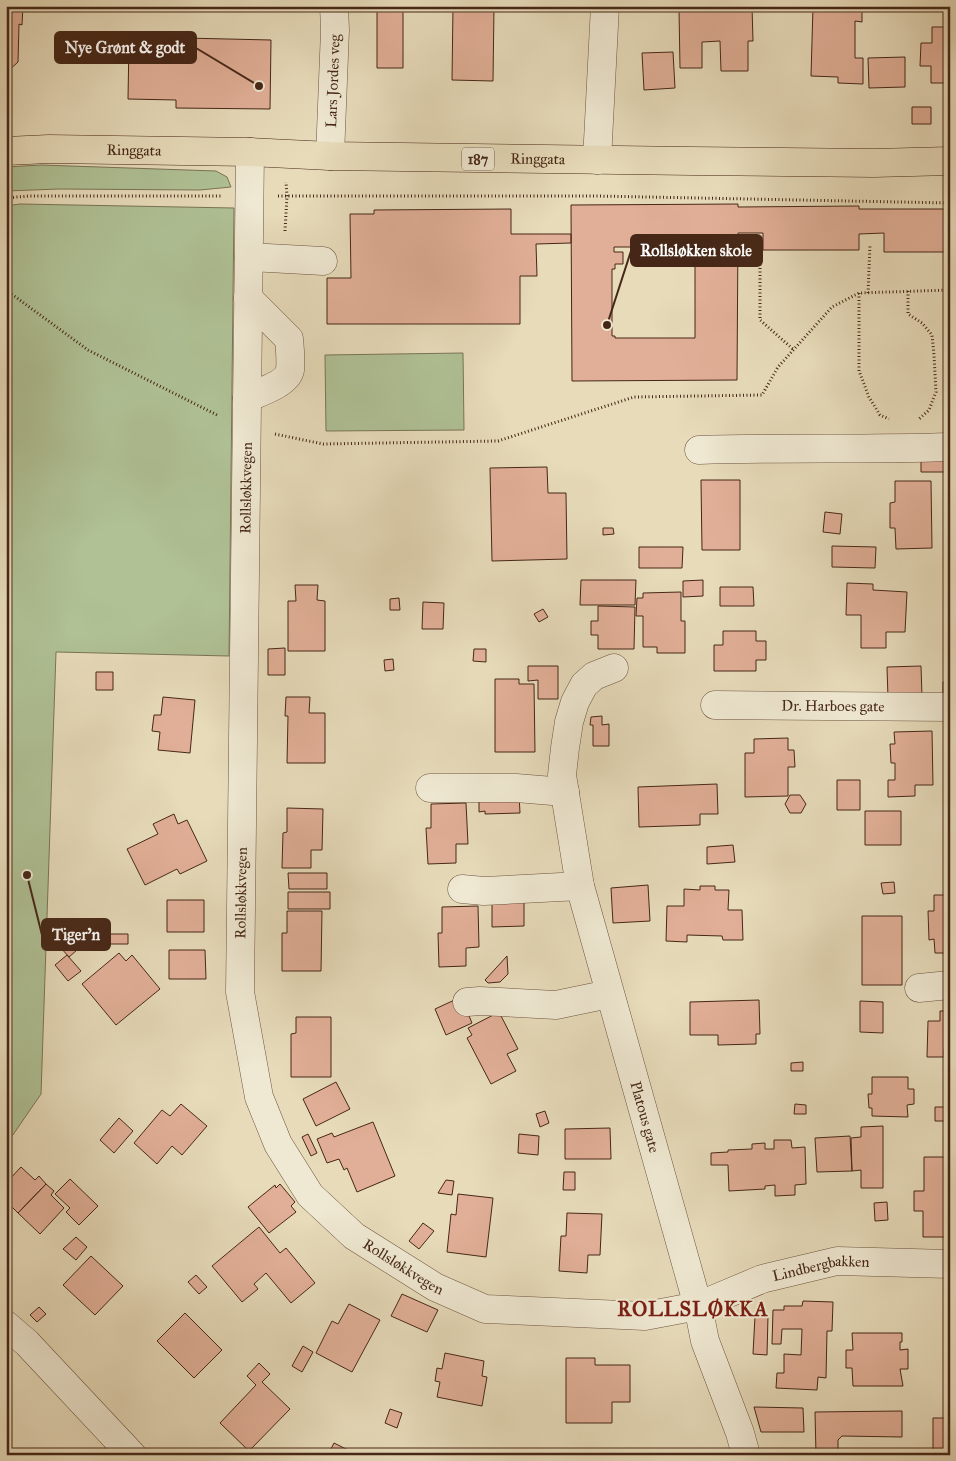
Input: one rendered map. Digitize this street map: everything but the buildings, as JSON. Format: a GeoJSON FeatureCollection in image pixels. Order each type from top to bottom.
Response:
{"type":"FeatureCollection","features":[{"type":"Feature","properties":{"kind":"main road","name":"Ringgata"},"geometry":{"type":"LineString","coordinates":[[6,151],[250,152],[330,156],[874,163],[950,161]]}},
{"type":"Feature","properties":{"kind":"street","name":"Lars Jordes veg"},"geometry":{"type":"LineString","coordinates":[[330,156],[335,30],[334,6]]}},
{"type":"Feature","properties":{"kind":"street"},"geometry":{"type":"LineString","coordinates":[[597,160],[605,6]]}},
{"type":"Feature","properties":{"kind":"street","name":"Rollsløkkvegen"},"geometry":{"type":"LineString","coordinates":[[250,152],[240,992],[259,1097],[278,1144],[310,1195],[354,1236],[435,1287],[485,1309],[645,1316],[698,1306]]}},
{"type":"Feature","properties":{"kind":"street"},"geometry":{"type":"LineString","coordinates":[[249,257],[323,261]]}},
{"type":"Feature","properties":{"kind":"street"},"geometry":{"type":"LineString","coordinates":[[247,409],[284,379],[290,370],[290,339],[248,298]]}},
{"type":"Feature","properties":{"kind":"street"},"geometry":{"type":"LineString","coordinates":[[699,450],[950,447]]}},
{"type":"Feature","properties":{"kind":"street"},"geometry":{"type":"LineString","coordinates":[[430,788],[516,788],[564,783],[566,739],[575,702],[584,685],[594,676],[614,668]]}},
{"type":"Feature","properties":{"kind":"street","name":"Dr. Harboes gate"},"geometry":{"type":"LineString","coordinates":[[715,705],[950,708]]}},
{"type":"Feature","properties":{"kind":"street","name":"Platous gate"},"geometry":{"type":"LineString","coordinates":[[564,783],[580,886],[609,994],[698,1306],[705,1341],[746,1455]]}},
{"type":"Feature","properties":{"kind":"street"},"geometry":{"type":"LineString","coordinates":[[462,890],[484,891],[580,886]]}},
{"type":"Feature","properties":{"kind":"street"},"geometry":{"type":"LineString","coordinates":[[919,988],[950,985]]}},
{"type":"Feature","properties":{"kind":"street"},"geometry":{"type":"LineString","coordinates":[[468,1002],[556,1005],[609,994]]}},
{"type":"Feature","properties":{"kind":"street","name":"Lindbergbakken"},"geometry":{"type":"LineString","coordinates":[[698,1306],[762,1279],[837,1261],[950,1264]]}},
{"type":"Feature","properties":{"kind":"street"},"geometry":{"type":"LineString","coordinates":[[6,1325],[27,1344],[132,1455]]}},
{"type":"Feature","properties":{"kind":"path"},"geometry":{"type":"LineString","coordinates":[[284,259],[286,180]]}},
{"type":"Feature","properties":{"kind":"path"},"geometry":{"type":"LineString","coordinates":[[6,198],[29,196],[597,196],[950,203]]}},
{"type":"Feature","properties":{"kind":"path"},"geometry":{"type":"LineString","coordinates":[[868,293],[870,245]]}},
{"type":"Feature","properties":{"kind":"path"},"geometry":{"type":"LineString","coordinates":[[760,254],[760,320],[794,350]]}},
{"type":"Feature","properties":{"kind":"path"},"geometry":{"type":"LineString","coordinates":[[6,290],[88,350],[226,420],[247,409],[262,431],[323,444],[498,441],[634,397],[762,395],[778,367],[832,307],[859,293],[950,290]]}},
{"type":"Feature","properties":{"kind":"path"},"geometry":{"type":"LineString","coordinates":[[908,291],[908,314],[922,323],[932,335],[934,355],[936,392],[929,410],[916,421]]}},
{"type":"Feature","properties":{"kind":"path"},"geometry":{"type":"LineString","coordinates":[[859,293],[859,371],[869,397],[880,415],[896,422]]}},
{"type":"Feature","properties":{"kind":"green space"},"geometry":{"type":"Polygon","coordinates":[[[41,165],[216,171],[227,177],[231,187],[200,190],[59,189],[6,191],[6,167],[41,165]]]}},
{"type":"Feature","properties":{"kind":"green space"},"geometry":{"type":"Polygon","coordinates":[[[20,204],[234,208],[229,656],[56,652],[41,1094],[6,1145],[6,206],[20,204]]]}},
{"type":"Feature","properties":{"kind":"green space"},"geometry":{"type":"Polygon","coordinates":[[[463,353],[464,430],[326,431],[325,355],[463,353]]]}},
{"type":"Feature","properties":{"kind":"place","name":"Nye Grønt & godt"},"geometry":{"type":"Point","coordinates":[259,86]}},
{"type":"Feature","properties":{"kind":"place","name":"Rollsløkken skole"},"geometry":{"type":"Point","coordinates":[607,325]}},
{"type":"Feature","properties":{"kind":"place","name":"Tiger'n"},"geometry":{"type":"Point","coordinates":[27,875]}},
{"type":"Feature","properties":{"kind":"district","name":"ROLLSLØKKA"},"geometry":{"type":"Point","coordinates":[693,1309]}}]}
